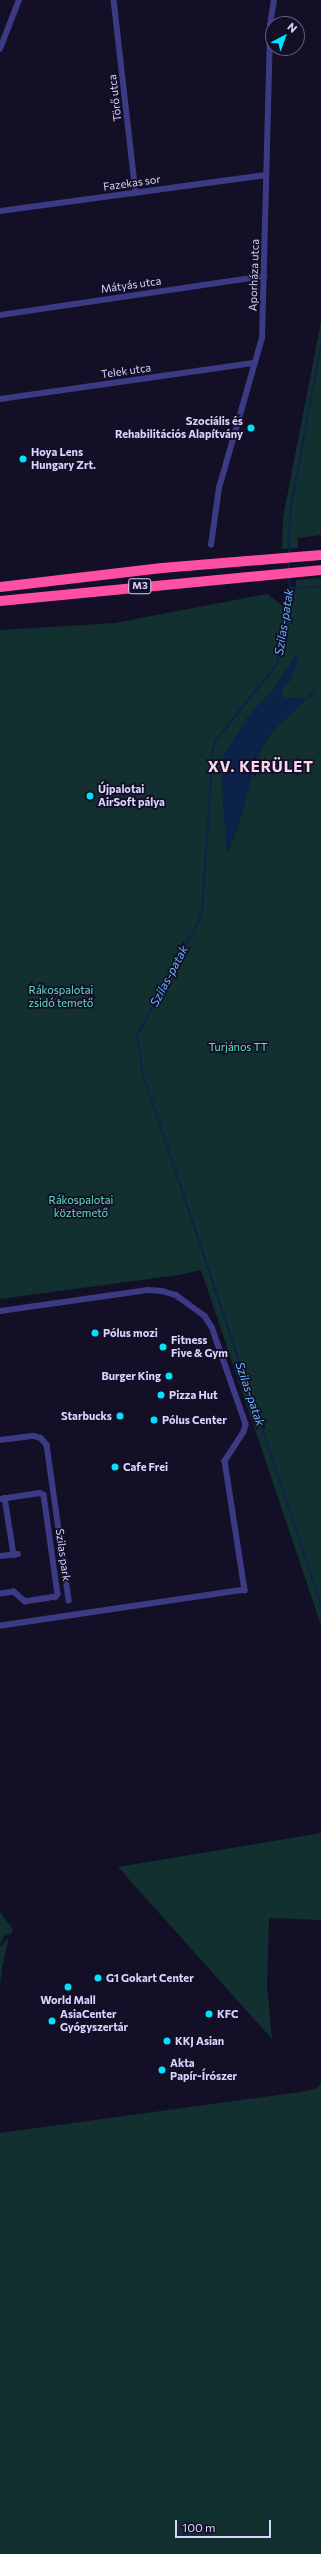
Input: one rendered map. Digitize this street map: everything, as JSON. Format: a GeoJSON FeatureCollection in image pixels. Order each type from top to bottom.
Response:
{"type":"FeatureCollection","features":[{"type":"Feature","properties":{"kind":"highway","name":"M3"},"geometry":{"type":"LineString","coordinates":[[0,587],[162,568],[321,555]]}},
{"type":"Feature","properties":{"kind":"highway","name":"M3"},"geometry":{"type":"LineString","coordinates":[[0,601],[321,570]]}},
{"type":"Feature","properties":{"kind":"street"},"geometry":{"type":"LineString","coordinates":[[0,49],[1,40],[19,0]]}},
{"type":"Feature","properties":{"kind":"street","name":"Törő utca"},"geometry":{"type":"LineString","coordinates":[[114,0],[136,193]]}},
{"type":"Feature","properties":{"kind":"street","name":"Aporháza utca"},"geometry":{"type":"LineString","coordinates":[[210,545],[219,488],[262,338],[270,25],[274,0]]}},
{"type":"Feature","properties":{"kind":"street","name":"Fazekas sor"},"geometry":{"type":"LineString","coordinates":[[0,211],[266,175]]}},
{"type":"Feature","properties":{"kind":"street","name":"Mátyás utca"},"geometry":{"type":"LineString","coordinates":[[0,315],[264,276]]}},
{"type":"Feature","properties":{"kind":"street","name":"Telek utca"},"geometry":{"type":"LineString","coordinates":[[0,399],[254,363]]}},
{"type":"Feature","properties":{"kind":"street"},"geometry":{"type":"LineString","coordinates":[[0,1311],[148,1290],[162,1291],[176,1295],[205,1316],[212,1327],[246,1424],[244,1432],[225,1461],[245,1590],[0,1626]]}},
{"type":"Feature","properties":{"kind":"street"},"geometry":{"type":"LineString","coordinates":[[0,1440],[34,1436],[41,1438],[47,1445],[69,1600]]}},
{"type":"Feature","properties":{"kind":"street","name":"Szilas park"},"geometry":{"type":"LineString","coordinates":[[0,1556],[16,1554],[3,1499],[40,1493],[44,1495],[58,1594],[56,1597],[25,1602],[14,1592],[0,1594]]}},
{"type":"Feature","properties":{"kind":"green space"},"geometry":{"type":"Polygon","coordinates":[[[321,322],[321,535],[298,538],[298,548],[282,549],[283,517],[321,322]]]}},
{"type":"Feature","properties":{"kind":"green space"},"geometry":{"type":"Polygon","coordinates":[[[321,578],[321,1625],[201,1270],[179,1275],[0,1299],[0,630],[115,623],[267,594],[284,607],[284,589],[296,586],[296,580],[321,578]],[[297,654],[274,689],[248,717],[224,755],[222,782],[227,854],[239,824],[255,762],[271,732],[307,699],[284,698],[280,692],[291,679],[297,654]]]}},
{"type":"Feature","properties":{"kind":"green space"},"geometry":{"type":"Polygon","coordinates":[[[321,1833],[321,1920],[269,1918],[267,1985],[272,2039],[118,1867],[321,1833]]]}},
{"type":"Feature","properties":{"kind":"green space"},"geometry":{"type":"Polygon","coordinates":[[[0,1912],[13,1929],[11,1934],[4,1936],[0,1944],[0,1912]]]}},
{"type":"Feature","properties":{"kind":"green space"},"geometry":{"type":"Polygon","coordinates":[[[9,1937],[2,1968],[0,1984],[0,1947],[9,1937]]]}},
{"type":"Feature","properties":{"kind":"green space"},"geometry":{"type":"Polygon","coordinates":[[[321,2083],[321,2554],[0,2554],[0,2133],[293,2093],[316,2089],[321,2083]]]}},
{"type":"Feature","properties":{"kind":"water"},"geometry":{"type":"Polygon","coordinates":[[[297,653],[298,662],[291,679],[280,692],[284,698],[308,699],[271,732],[255,762],[239,824],[227,855],[222,782],[224,755],[248,717],[274,689],[297,653]]]}},
{"type":"Feature","properties":{"kind":"waterway","name":"Szilas-patak"},"geometry":{"type":"LineString","coordinates":[[289,554],[290,513],[321,344]]}},
{"type":"Feature","properties":{"kind":"waterway","name":"Szilas-patak"},"geometry":{"type":"LineString","coordinates":[[289,560],[289,570]]}},
{"type":"Feature","properties":{"kind":"waterway","name":"Szilas-patak"},"geometry":{"type":"LineString","coordinates":[[289,576],[290,588],[277,664],[216,740],[213,749],[202,909],[199,921],[137,1035],[143,1075],[321,1604]]}},
{"type":"Feature","properties":{"kind":"waterway"},"geometry":{"type":"LineString","coordinates":[[290,588],[321,587]]}},
{"type":"Feature","properties":{"kind":"waterway"},"geometry":{"type":"LineString","coordinates":[[308,699],[313,690]]}},
{"type":"Feature","properties":{"kind":"place","name":"Szociális és Rehabilitációs Alapítvány"},"geometry":{"type":"Point","coordinates":[251,428]}},
{"type":"Feature","properties":{"kind":"place","name":"Hoya Lens Hungary Zrt."},"geometry":{"type":"Point","coordinates":[23,459]}},
{"type":"Feature","properties":{"kind":"place","name":"Újpalotai AirSoft pálya"},"geometry":{"type":"Point","coordinates":[90,796]}},
{"type":"Feature","properties":{"kind":"place","name":"Pólus mozi"},"geometry":{"type":"Point","coordinates":[95,1333]}},
{"type":"Feature","properties":{"kind":"place","name":"Fitness Five & Gym"},"geometry":{"type":"Point","coordinates":[163,1347]}},
{"type":"Feature","properties":{"kind":"place","name":"Burger King"},"geometry":{"type":"Point","coordinates":[169,1376]}},
{"type":"Feature","properties":{"kind":"place","name":"Pizza Hut"},"geometry":{"type":"Point","coordinates":[161,1395]}},
{"type":"Feature","properties":{"kind":"place","name":"Starbucks"},"geometry":{"type":"Point","coordinates":[120,1416]}},
{"type":"Feature","properties":{"kind":"place","name":"Pólus Center"},"geometry":{"type":"Point","coordinates":[154,1420]}},
{"type":"Feature","properties":{"kind":"place","name":"Cafe Frei"},"geometry":{"type":"Point","coordinates":[115,1467]}},
{"type":"Feature","properties":{"kind":"place","name":"G1 Gokart Center"},"geometry":{"type":"Point","coordinates":[98,1978]}},
{"type":"Feature","properties":{"kind":"place","name":"World Mall"},"geometry":{"type":"Point","coordinates":[68,1987]}},
{"type":"Feature","properties":{"kind":"place","name":"KFC"},"geometry":{"type":"Point","coordinates":[209,2014]}},
{"type":"Feature","properties":{"kind":"place","name":"AsiaCenter Gyógyszertár"},"geometry":{"type":"Point","coordinates":[52,2021]}},
{"type":"Feature","properties":{"kind":"place","name":"KKJ Asian"},"geometry":{"type":"Point","coordinates":[167,2041]}},
{"type":"Feature","properties":{"kind":"place","name":"Akta Papír-Írószer"},"geometry":{"type":"Point","coordinates":[162,2070]}},
{"type":"Feature","properties":{"kind":"district","name":"XV. KERÜLET"},"geometry":{"type":"Point","coordinates":[261,767]}},
{"type":"Feature","properties":{"kind":"park label","name":"Rákospalotai zsidó temető"},"geometry":{"type":"Point","coordinates":[61,997]}},
{"type":"Feature","properties":{"kind":"park label","name":"Turjános TT"},"geometry":{"type":"Point","coordinates":[238,1047]}},
{"type":"Feature","properties":{"kind":"park label","name":"Rákospalotai köztemető"},"geometry":{"type":"Point","coordinates":[81,1207]}}]}
